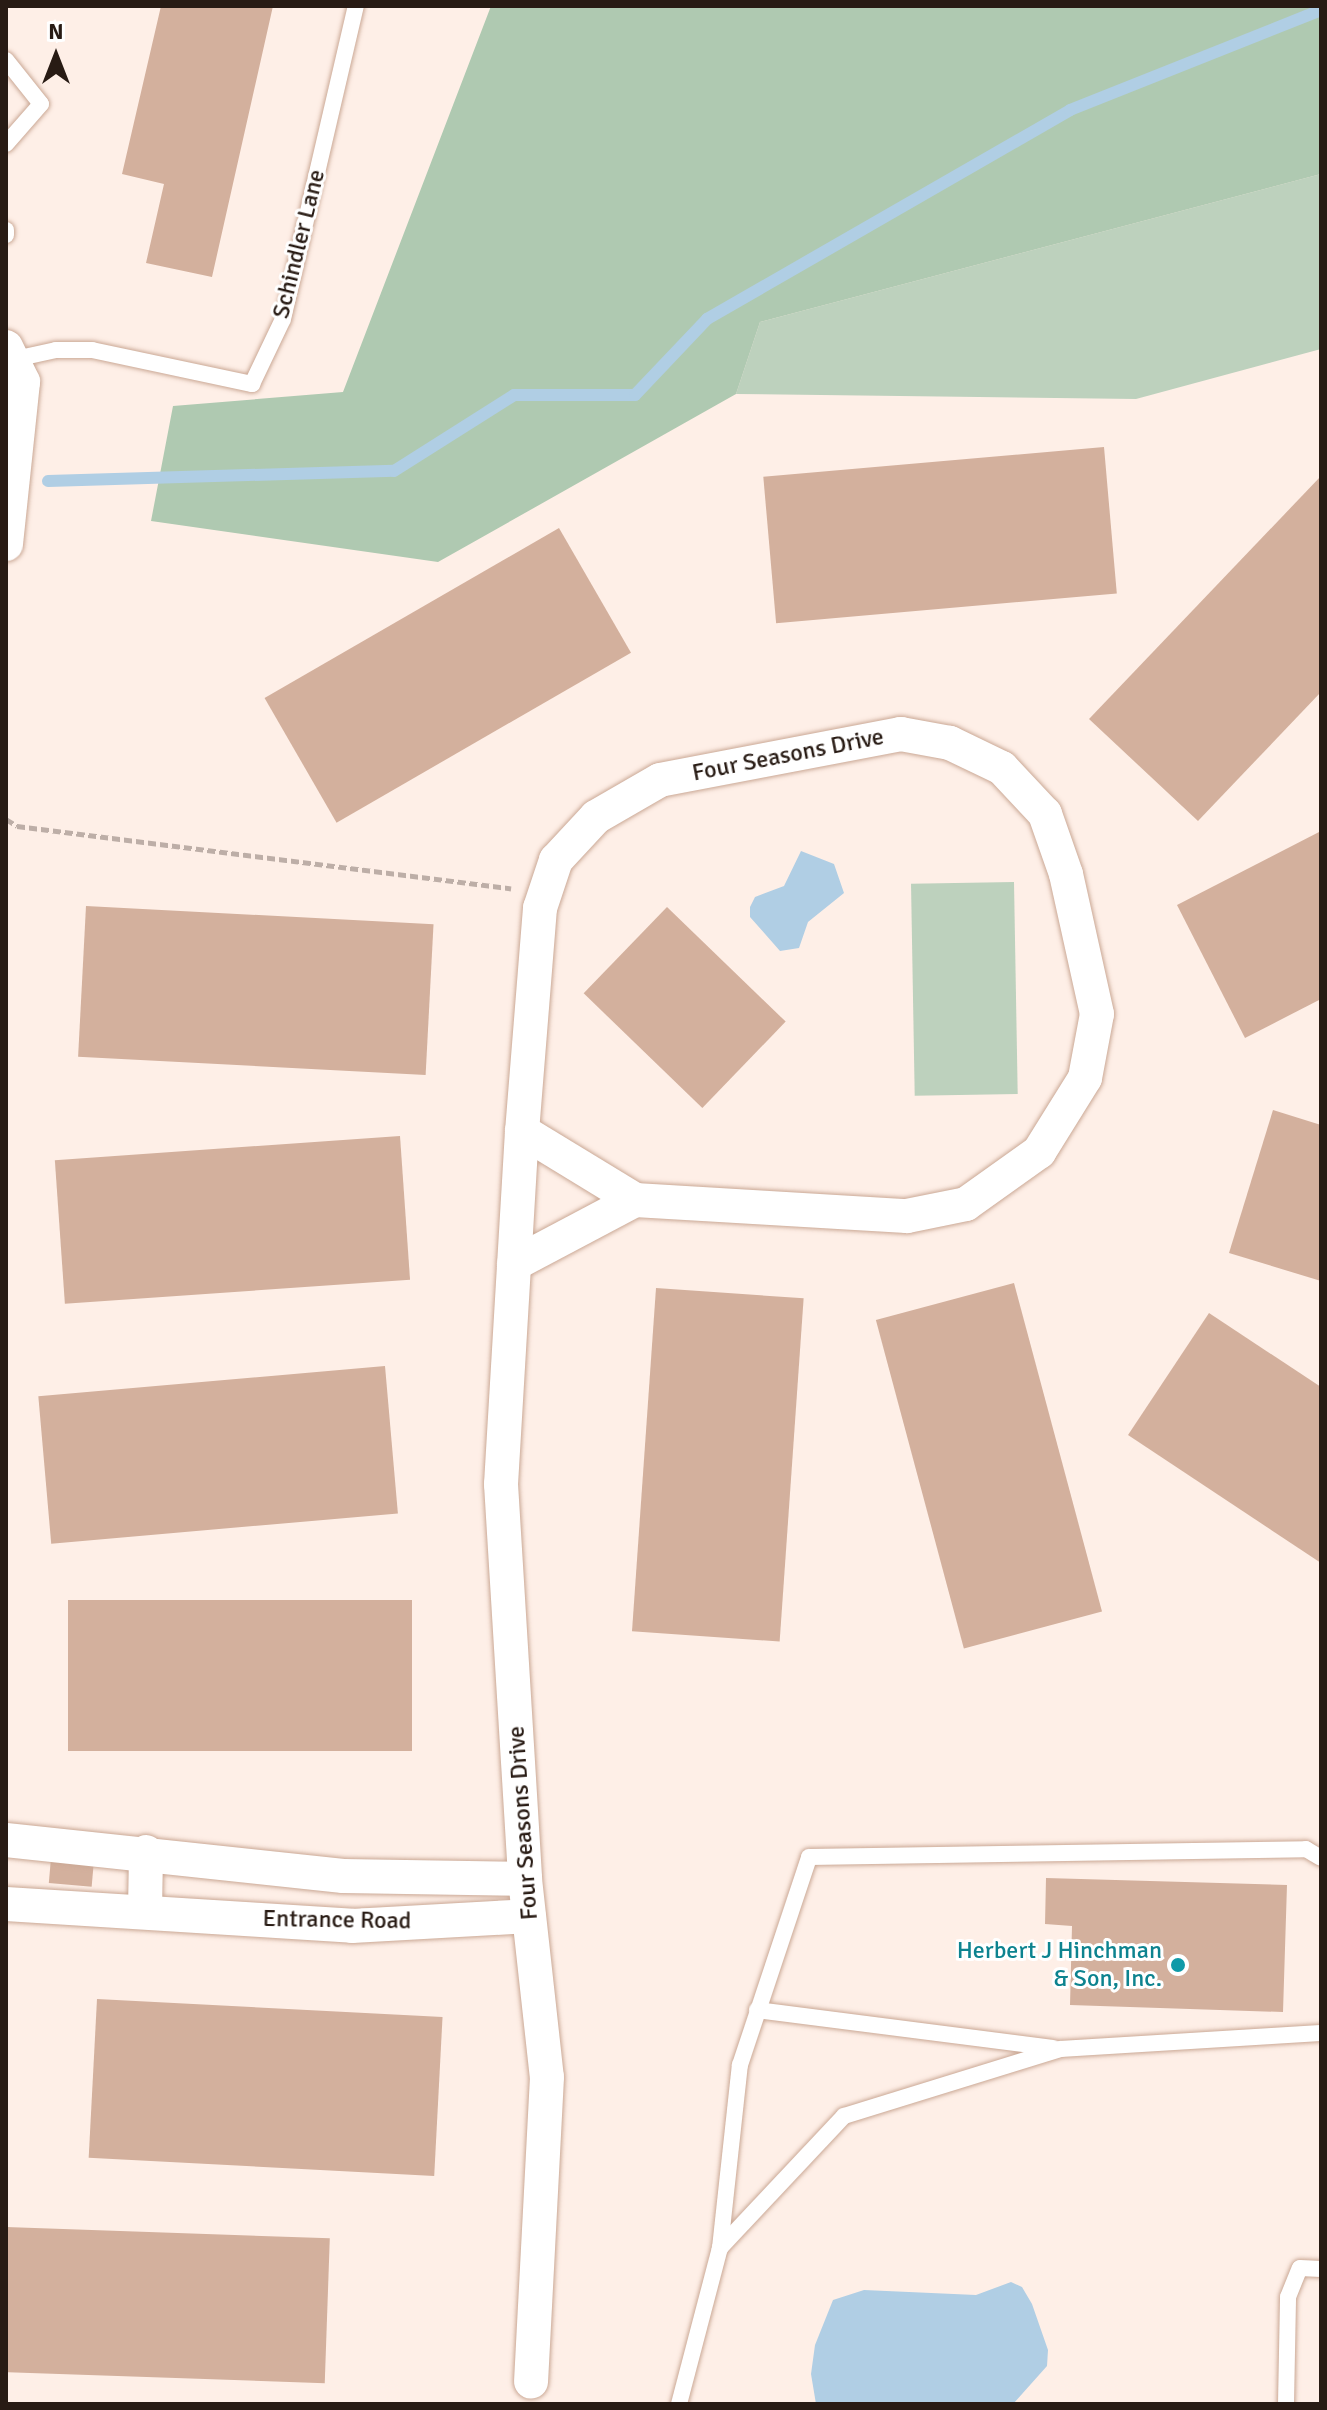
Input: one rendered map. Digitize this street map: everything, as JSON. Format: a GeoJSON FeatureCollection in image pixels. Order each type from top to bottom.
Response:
{"type":"FeatureCollection","features":[{"type":"Feature","properties":{"kind":"street"},"geometry":{"type":"LineString","coordinates":[[6,544],[23,382],[10,353]]}},
{"type":"Feature","properties":{"kind":"street","name":"Four Seasons Drive"},"geometry":{"type":"LineString","coordinates":[[522,1131],[635,1200],[907,1216],[966,1204],[1039,1152],[1085,1078],[1097,1014],[1066,874],[1045,814],[1002,768],[950,743],[901,734],[660,780],[596,817],[556,860],[545,895],[522,1131],[501,1484],[525,1879],[547,2077],[531,2382]]}},
{"type":"Feature","properties":{"kind":"street"},"geometry":{"type":"LineString","coordinates":[[514,1264],[635,1200]]}},
{"type":"Feature","properties":{"kind":"street","name":"Entrance Road"},"geometry":{"type":"LineString","coordinates":[[6,1840],[146,1852],[343,1876],[525,1879]]}},
{"type":"Feature","properties":{"kind":"street"},"geometry":{"type":"LineString","coordinates":[[145,1911],[146,1852]]}},
{"type":"Feature","properties":{"kind":"street","name":"Entrance Road"},"geometry":{"type":"LineString","coordinates":[[6,1904],[352,1926],[529,1916]]}},
{"type":"Feature","properties":{"kind":"lane","name":"Schindler Lane"},"geometry":{"type":"LineString","coordinates":[[10,353],[92,350],[252,384],[283,319],[356,6]]}},
{"type":"Feature","properties":{"kind":"lane"},"geometry":{"type":"LineString","coordinates":[[6,60],[41,104],[6,144]]}},
{"type":"Feature","properties":{"kind":"lane"},"geometry":{"type":"LineString","coordinates":[[679,2404],[720,2248],[740,2065],[809,1857],[1306,1849],[1321,1858]]}},
{"type":"Feature","properties":{"kind":"lane"},"geometry":{"type":"LineString","coordinates":[[757,2010],[1060,2049],[1321,2033]]}},
{"type":"Feature","properties":{"kind":"lane"},"geometry":{"type":"LineString","coordinates":[[720,2248],[844,2116],[1060,2049]]}},
{"type":"Feature","properties":{"kind":"lane"},"geometry":{"type":"LineString","coordinates":[[1286,2404],[1288,2297],[1300,2268],[1321,2269]]}},
{"type":"Feature","properties":{"kind":"path"},"geometry":{"type":"LineString","coordinates":[[6,819],[17,826],[545,895]]}},
{"type":"Feature","properties":{"kind":"green space"},"geometry":{"type":"Polygon","coordinates":[[[491,6],[1321,6],[1321,174],[760,322],[736,394],[438,562],[151,521],[173,406],[343,392],[491,6]]]}},
{"type":"Feature","properties":{"kind":"green space"},"geometry":{"type":"Polygon","coordinates":[[[1321,174],[1321,349],[1136,399],[736,394],[760,322],[1321,174]]]}},
{"type":"Feature","properties":{"kind":"green space"},"geometry":{"type":"Polygon","coordinates":[[[1014,882],[1018,1094],[915,1096],[911,884],[1014,882]]]}},
{"type":"Feature","properties":{"kind":"water"},"geometry":{"type":"Polygon","coordinates":[[[801,851],[834,864],[844,893],[808,922],[799,948],[780,951],[750,917],[750,907],[755,897],[784,886],[801,851]]]}},
{"type":"Feature","properties":{"kind":"water"},"geometry":{"type":"Polygon","coordinates":[[[1011,2282],[1022,2287],[1032,2304],[1048,2350],[1047,2366],[1013,2404],[816,2404],[811,2374],[815,2345],[833,2300],[864,2290],[976,2295],[1011,2282]]]}},
{"type":"Feature","properties":{"kind":"building"},"geometry":{"type":"Polygon","coordinates":[[[161,6],[273,6],[212,277],[146,263],[164,184],[122,174],[161,6]]]}},
{"type":"Feature","properties":{"kind":"building"},"geometry":{"type":"Polygon","coordinates":[[[1104,447],[1117,593],[776,623],[763,477],[1104,447]]]}},
{"type":"Feature","properties":{"kind":"building"},"geometry":{"type":"Polygon","coordinates":[[[1321,476],[1321,692],[1198,821],[1089,719],[1321,476]]]}},
{"type":"Feature","properties":{"kind":"building"},"geometry":{"type":"Polygon","coordinates":[[[559,528],[631,653],[337,823],[265,698],[559,528]]]}},
{"type":"Feature","properties":{"kind":"building"},"geometry":{"type":"Polygon","coordinates":[[[1321,831],[1321,999],[1245,1038],[1177,905],[1321,831]]]}},
{"type":"Feature","properties":{"kind":"building"},"geometry":{"type":"Polygon","coordinates":[[[86,906],[434,924],[426,1075],[78,1057],[86,906]]]}},
{"type":"Feature","properties":{"kind":"building"},"geometry":{"type":"Polygon","coordinates":[[[667,907],[786,1022],[702,1108],[584,993],[667,907]]]}},
{"type":"Feature","properties":{"kind":"building"},"geometry":{"type":"Polygon","coordinates":[[[1273,1110],[1321,1125],[1321,1281],[1229,1253],[1273,1110]]]}},
{"type":"Feature","properties":{"kind":"building"},"geometry":{"type":"Polygon","coordinates":[[[400,1136],[410,1280],[65,1304],[55,1160],[400,1136]]]}},
{"type":"Feature","properties":{"kind":"building"},"geometry":{"type":"Polygon","coordinates":[[[1014,1283],[1102,1611],[964,1648],[876,1320],[1014,1283]]]}},
{"type":"Feature","properties":{"kind":"building"},"geometry":{"type":"Polygon","coordinates":[[[656,1288],[804,1298],[780,1641],[632,1631],[656,1288]]]}},
{"type":"Feature","properties":{"kind":"building"},"geometry":{"type":"Polygon","coordinates":[[[1209,1313],[1321,1387],[1321,1563],[1128,1435],[1209,1313]]]}},
{"type":"Feature","properties":{"kind":"building"},"geometry":{"type":"Polygon","coordinates":[[[385,1366],[398,1513],[51,1544],[38,1396],[385,1366]]]}},
{"type":"Feature","properties":{"kind":"building"},"geometry":{"type":"Polygon","coordinates":[[[68,1600],[412,1600],[412,1751],[68,1751],[68,1600]]]}},
{"type":"Feature","properties":{"kind":"building"},"geometry":{"type":"Polygon","coordinates":[[[51,1858],[94,1862],[92,1887],[49,1883],[51,1858]]]}},
{"type":"Feature","properties":{"kind":"building","name":"Herbert J Hinchman & Son, Inc."},"geometry":{"type":"Polygon","coordinates":[[[1046,1878],[1287,1885],[1283,2012],[1070,2005],[1072,1926],[1045,1924],[1046,1878]]]}},
{"type":"Feature","properties":{"kind":"building"},"geometry":{"type":"Polygon","coordinates":[[[97,1999],[443,2017],[434,2176],[89,2158],[97,1999]]]}},
{"type":"Feature","properties":{"kind":"building"},"geometry":{"type":"Polygon","coordinates":[[[6,2227],[330,2238],[325,2383],[6,2372],[6,2227]]]}},
{"type":"Feature","properties":{"kind":"waterway"},"geometry":{"type":"LineString","coordinates":[[48,481],[394,471],[514,395],[635,395],[707,319],[1070,110],[1321,10]]}},
{"type":"Feature","properties":{"kind":"place","name":"Herbert J Hinchman & Son, Inc."},"geometry":{"type":"Point","coordinates":[1178,1965]}}]}
